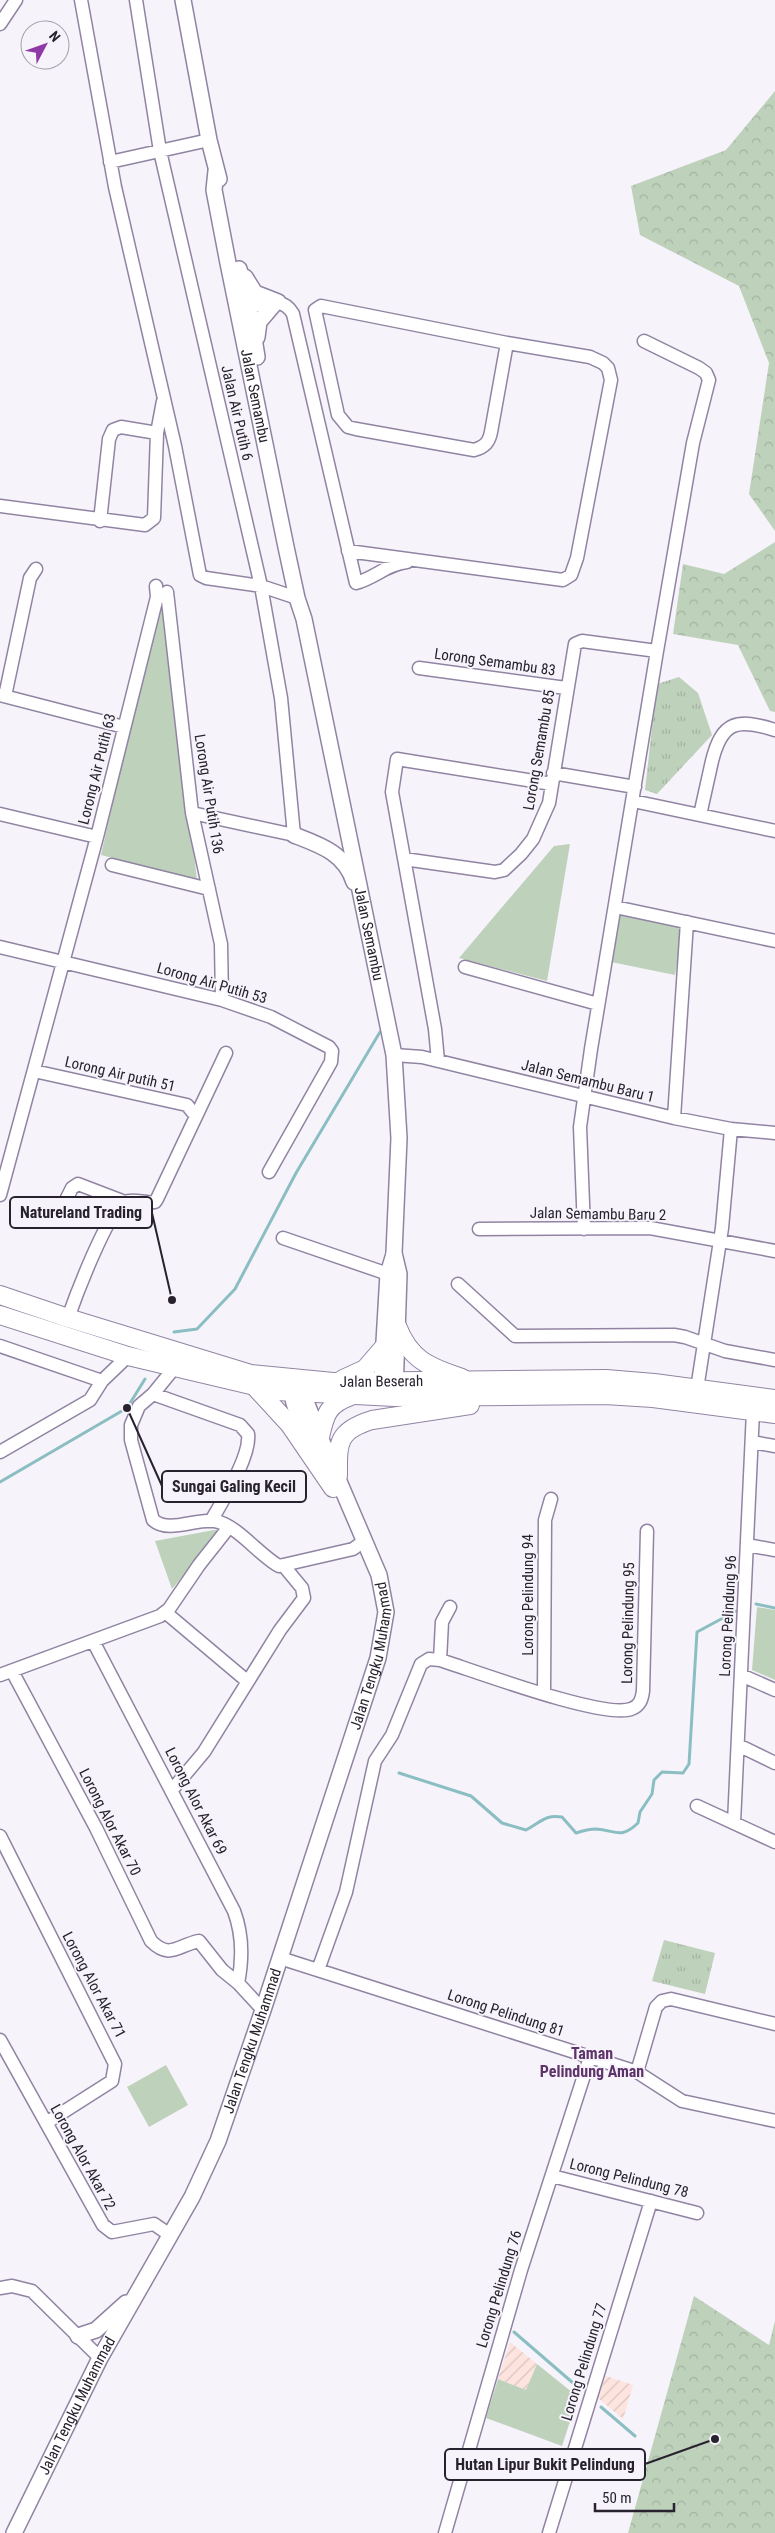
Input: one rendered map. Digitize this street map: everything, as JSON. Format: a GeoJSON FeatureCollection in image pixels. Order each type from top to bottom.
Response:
{"type":"FeatureCollection","features":[{"type":"Feature","properties":{"kind":"highway","name":"Jalan Beserah"},"geometry":{"type":"LineString","coordinates":[[0,1295],[68,1318],[138,1338],[224,1368],[297,1386],[352,1396],[388,1389],[472,1382],[606,1379],[775,1399]]}},
{"type":"Feature","properties":{"kind":"highway","name":"Jalan Beserah"},"geometry":{"type":"LineString","coordinates":[[0,1315],[128,1356],[256,1388],[333,1382],[388,1389],[605,1395],[653,1398],[775,1414]]}},
{"type":"Feature","properties":{"kind":"highway"},"geometry":{"type":"LineString","coordinates":[[397,1326],[404,1342],[420,1360],[472,1382]]}},
{"type":"Feature","properties":{"kind":"highway"},"geometry":{"type":"LineString","coordinates":[[333,1382],[360,1373],[371,1364],[384,1347]]}},
{"type":"Feature","properties":{"kind":"highway"},"geometry":{"type":"LineString","coordinates":[[256,1388],[290,1425],[335,1482]]}},
{"type":"Feature","properties":{"kind":"highway"},"geometry":{"type":"LineString","coordinates":[[335,1482],[339,1444],[352,1428],[372,1420],[471,1405],[605,1395]]}},
{"type":"Feature","properties":{"kind":"highway"},"geometry":{"type":"LineString","coordinates":[[320,1437],[327,1412],[338,1400],[352,1396]]}},
{"type":"Feature","properties":{"kind":"main road","name":"Jalan Semambu"},"geometry":{"type":"LineString","coordinates":[[183,0],[209,140],[249,307],[256,351],[304,588],[304,619]]}},
{"type":"Feature","properties":{"kind":"main road","name":"Jalan Semambu"},"geometry":{"type":"LineString","coordinates":[[216,171],[214,190],[235,297],[297,598],[304,619],[371,936],[394,1055],[399,1138],[393,1274],[384,1347],[388,1389]]}},
{"type":"Feature","properties":{"kind":"main road"},"geometry":{"type":"LineString","coordinates":[[237,263],[255,293],[277,302],[259,322],[256,351]]}},
{"type":"Feature","properties":{"kind":"main road"},"geometry":{"type":"LineString","coordinates":[[235,297],[249,307],[240,319]]}},
{"type":"Feature","properties":{"kind":"main road"},"geometry":{"type":"LineString","coordinates":[[294,835],[332,851],[343,860],[351,872],[371,936]]}},
{"type":"Feature","properties":{"kind":"main road","name":"Jalan Semambu"},"geometry":{"type":"LineString","coordinates":[[388,1389],[397,1326],[393,1274]]}},
{"type":"Feature","properties":{"kind":"main road","name":"Jalan Tengku Muhammad"},"geometry":{"type":"LineString","coordinates":[[297,1386],[320,1437],[335,1482]]}},
{"type":"Feature","properties":{"kind":"main road","name":"Jalan Tengku Muhammad"},"geometry":{"type":"LineString","coordinates":[[14,2533],[100,2358],[192,2197],[218,2141],[339,1781],[378,1658],[386,1612],[379,1575],[335,1482],[298,1414],[297,1386]]}},
{"type":"Feature","properties":{"kind":"main road"},"geometry":{"type":"LineString","coordinates":[[78,2336],[96,2330],[136,2293]]}},
{"type":"Feature","properties":{"kind":"street"},"geometry":{"type":"LineString","coordinates":[[1,22],[16,0]]}},
{"type":"Feature","properties":{"kind":"street"},"geometry":{"type":"LineString","coordinates":[[81,0],[110,162],[163,396],[200,574],[206,578],[261,586],[297,598]]}},
{"type":"Feature","properties":{"kind":"street","name":"Jalan Air Putih 6"},"geometry":{"type":"LineString","coordinates":[[136,0],[160,151],[261,586],[281,698],[294,835]]}},
{"type":"Feature","properties":{"kind":"street"},"geometry":{"type":"LineString","coordinates":[[110,162],[209,140]]}},
{"type":"Feature","properties":{"kind":"street"},"geometry":{"type":"LineString","coordinates":[[249,307],[277,302],[285,304],[293,314],[356,582],[373,577],[391,564],[412,561]]}},
{"type":"Feature","properties":{"kind":"street"},"geometry":{"type":"LineString","coordinates":[[348,550],[398,556],[412,561],[563,580],[574,570],[609,390],[610,374],[603,363],[590,357],[506,343],[321,306],[315,310],[338,415],[348,427],[356,430],[474,450],[482,448],[486,444],[491,432],[506,343]]}},
{"type":"Feature","properties":{"kind":"street"},"geometry":{"type":"LineString","coordinates":[[584,1229],[580,1127],[584,1097],[657,651],[693,443],[708,380],[706,374],[699,368],[644,341]]}},
{"type":"Feature","properties":{"kind":"street"},"geometry":{"type":"LineString","coordinates":[[0,506],[145,525],[154,518],[157,432],[163,396]]}},
{"type":"Feature","properties":{"kind":"street"},"geometry":{"type":"LineString","coordinates":[[100,520],[109,438],[116,428],[157,432]]}},
{"type":"Feature","properties":{"kind":"street"},"geometry":{"type":"LineString","coordinates":[[36,568],[30,578],[2,695],[124,727]]}},
{"type":"Feature","properties":{"kind":"street","name":"Lorong Air Putih 63"},"geometry":{"type":"LineString","coordinates":[[0,1195],[97,837],[157,597],[162,589]]}},
{"type":"Feature","properties":{"kind":"street","name":"Lorong Air Putih 136"},"geometry":{"type":"LineString","coordinates":[[162,589],[192,813],[221,944],[222,1000]]}},
{"type":"Feature","properties":{"kind":"street","name":"Lorong Semambu 85"},"geometry":{"type":"LineString","coordinates":[[404,859],[488,872],[504,870],[522,854],[533,839],[549,803],[573,648],[578,642],[657,651]]}},
{"type":"Feature","properties":{"kind":"street","name":"Lorong Semambu 83"},"geometry":{"type":"LineString","coordinates":[[419,668],[566,688]]}},
{"type":"Feature","properties":{"kind":"street"},"geometry":{"type":"LineString","coordinates":[[700,815],[720,736],[732,726],[742,724],[755,724],[775,730]]}},
{"type":"Feature","properties":{"kind":"street"},"geometry":{"type":"LineString","coordinates":[[438,1061],[435,1029],[392,792],[397,759],[635,787]]}},
{"type":"Feature","properties":{"kind":"street"},"geometry":{"type":"LineString","coordinates":[[633,801],[775,831]]}},
{"type":"Feature","properties":{"kind":"street"},"geometry":{"type":"LineString","coordinates":[[192,813],[294,835]]}},
{"type":"Feature","properties":{"kind":"street"},"geometry":{"type":"LineString","coordinates":[[0,814],[97,837]]}},
{"type":"Feature","properties":{"kind":"street"},"geometry":{"type":"LineString","coordinates":[[112,865],[209,889]]}},
{"type":"Feature","properties":{"kind":"street"},"geometry":{"type":"LineString","coordinates":[[614,907],[775,941]]}},
{"type":"Feature","properties":{"kind":"street"},"geometry":{"type":"LineString","coordinates":[[674,1118],[687,922]]}},
{"type":"Feature","properties":{"kind":"street","name":"Lorong Air Putih 53"},"geometry":{"type":"LineString","coordinates":[[0,947],[63,960],[222,1000],[271,1017],[325,1043],[332,1051],[331,1062],[269,1172]]}},
{"type":"Feature","properties":{"kind":"street"},"geometry":{"type":"LineString","coordinates":[[465,967],[598,1004]]}},
{"type":"Feature","properties":{"kind":"street"},"geometry":{"type":"LineString","coordinates":[[60,1212],[72,1188],[78,1184],[125,1202],[155,1202],[226,1053]]}},
{"type":"Feature","properties":{"kind":"street","name":"Jalan Semambu Baru 1"},"geometry":{"type":"LineString","coordinates":[[394,1055],[422,1057],[674,1118],[731,1129],[775,1133]]}},
{"type":"Feature","properties":{"kind":"street","name":"Lorong Air putih 51"},"geometry":{"type":"LineString","coordinates":[[34,1071],[188,1105],[195,1115]]}},
{"type":"Feature","properties":{"kind":"street"},"geometry":{"type":"LineString","coordinates":[[697,1389],[720,1240],[731,1129]]}},
{"type":"Feature","properties":{"kind":"street"},"geometry":{"type":"LineString","coordinates":[[68,1318],[90,1259],[120,1206],[125,1202]]}},
{"type":"Feature","properties":{"kind":"street","name":"Jalan Semambu Baru 2"},"geometry":{"type":"LineString","coordinates":[[479,1229],[650,1228],[775,1251]]}},
{"type":"Feature","properties":{"kind":"street"},"geometry":{"type":"LineString","coordinates":[[283,1238],[393,1274]]}},
{"type":"Feature","properties":{"kind":"street"},"geometry":{"type":"LineString","coordinates":[[458,1284],[515,1336],[674,1335],[724,1352],[775,1360]]}},
{"type":"Feature","properties":{"kind":"street"},"geometry":{"type":"LineString","coordinates":[[0,1346],[102,1381]]}},
{"type":"Feature","properties":{"kind":"street"},"geometry":{"type":"LineString","coordinates":[[0,1452],[90,1400],[102,1381],[128,1356]]}},
{"type":"Feature","properties":{"kind":"street"},"geometry":{"type":"LineString","coordinates":[[175,1367],[153,1394],[139,1406],[130,1430],[151,1515],[157,1523],[164,1525],[211,1520],[222,1522],[276,1564],[282,1565],[353,1548],[364,1541]]}},
{"type":"Feature","properties":{"kind":"street"},"geometry":{"type":"LineString","coordinates":[[153,1394],[240,1425],[248,1434],[248,1442],[236,1476],[211,1520]]}},
{"type":"Feature","properties":{"kind":"street","name":"Lorong Pelindung 96"},"geometry":{"type":"LineString","coordinates":[[734,1823],[753,1411]]}},
{"type":"Feature","properties":{"kind":"street"},"geometry":{"type":"LineString","coordinates":[[752,1442],[775,1446]]}},
{"type":"Feature","properties":{"kind":"street","name":"Lorong Pelindung 94"},"geometry":{"type":"LineString","coordinates":[[544,1693],[545,1520],[551,1499]]}},
{"type":"Feature","properties":{"kind":"street"},"geometry":{"type":"LineString","coordinates":[[6,1673],[160,1616],[165,1612],[229,1527]]}},
{"type":"Feature","properties":{"kind":"street","name":"Lorong Pelindung 95"},"geometry":{"type":"LineString","coordinates":[[544,1693],[594,1708],[630,1709],[641,1700],[643,1691],[646,1531]]}},
{"type":"Feature","properties":{"kind":"street"},"geometry":{"type":"LineString","coordinates":[[747,1545],[775,1550]]}},
{"type":"Feature","properties":{"kind":"street"},"geometry":{"type":"LineString","coordinates":[[172,1790],[204,1752],[247,1681],[304,1598],[302,1588],[282,1565]]}},
{"type":"Feature","properties":{"kind":"street"},"geometry":{"type":"LineString","coordinates":[[440,1660],[442,1622],[450,1607]]}},
{"type":"Feature","properties":{"kind":"street"},"geometry":{"type":"LineString","coordinates":[[165,1612],[247,1681]]}},
{"type":"Feature","properties":{"kind":"street","name":"Lorong Alor Akar 69"},"geometry":{"type":"LineString","coordinates":[[93,1641],[172,1790],[240,1925],[242,1961],[238,1983]]}},
{"type":"Feature","properties":{"kind":"street"},"geometry":{"type":"LineString","coordinates":[[318,1970],[346,1892],[375,1761],[392,1735],[421,1664],[429,1659],[440,1660],[544,1693]]}},
{"type":"Feature","properties":{"kind":"street","name":"Lorong Alor Akar 70"},"geometry":{"type":"LineString","coordinates":[[6,1673],[96,1828],[152,1941],[164,1952],[170,1952],[199,1941],[222,1970],[238,1983]]}},
{"type":"Feature","properties":{"kind":"street"},"geometry":{"type":"LineString","coordinates":[[741,1675],[775,1690]]}},
{"type":"Feature","properties":{"kind":"street"},"geometry":{"type":"LineString","coordinates":[[738,1745],[775,1763]]}},
{"type":"Feature","properties":{"kind":"street"},"geometry":{"type":"LineString","coordinates":[[697,1806],[775,1842]]}},
{"type":"Feature","properties":{"kind":"street","name":"Lorong Alor Akar 71"},"geometry":{"type":"LineString","coordinates":[[0,1836],[115,2064],[112,2081],[104,2088],[46,2123]]}},
{"type":"Feature","properties":{"kind":"street","name":"Lorong Pelindung 81"},"geometry":{"type":"LineString","coordinates":[[280,1958],[637,2072],[682,2101],[775,2121]]}},
{"type":"Feature","properties":{"kind":"street"},"geometry":{"type":"LineString","coordinates":[[238,1983],[263,2010]]}},
{"type":"Feature","properties":{"kind":"street"},"geometry":{"type":"LineString","coordinates":[[637,2072],[656,2007],[662,2000],[671,1999],[775,2024]]}},
{"type":"Feature","properties":{"kind":"street","name":"Lorong Alor Akar 72"},"geometry":{"type":"LineString","coordinates":[[1,2045],[103,2225],[112,2232],[119,2232],[154,2224],[170,2235]]}},
{"type":"Feature","properties":{"kind":"street","name":"Lorong Pelindung 76"},"geometry":{"type":"LineString","coordinates":[[446,2533],[521,2270],[590,2057]]}},
{"type":"Feature","properties":{"kind":"street","name":"Lorong Pelindung 78"},"geometry":{"type":"LineString","coordinates":[[552,2176],[698,2213]]}},
{"type":"Feature","properties":{"kind":"street","name":"Lorong Pelindung 77"},"geometry":{"type":"LineString","coordinates":[[548,2533],[651,2201]]}},
{"type":"Feature","properties":{"kind":"street"},"geometry":{"type":"LineString","coordinates":[[0,2288],[12,2286],[32,2291],[100,2358]]}},
{"type":"Feature","properties":{"kind":"shaded area"},"geometry":{"type":"Polygon","coordinates":[[[510,2342],[537,2364],[526,2390],[498,2379],[510,2342]]]}},
{"type":"Feature","properties":{"kind":"shaded area"},"geometry":{"type":"Polygon","coordinates":[[[606,2376],[633,2385],[623,2419],[598,2398],[606,2376]]]}},
{"type":"Feature","properties":{"kind":"green space"},"geometry":{"type":"Polygon","coordinates":[[[775,91],[775,531],[749,494],[769,363],[739,286],[640,235],[631,186],[726,150],[775,91]]]}},
{"type":"Feature","properties":{"kind":"green space"},"geometry":{"type":"Polygon","coordinates":[[[775,542],[775,712],[770,711],[738,645],[673,634],[683,564],[724,574],[775,542]]]}},
{"type":"Feature","properties":{"kind":"green space"},"geometry":{"type":"Polygon","coordinates":[[[164,588],[197,880],[101,855],[161,590],[164,588]]]}},
{"type":"Feature","properties":{"kind":"green space"},"geometry":{"type":"Polygon","coordinates":[[[679,677],[698,693],[712,735],[657,794],[645,790],[657,684],[679,677]]]}},
{"type":"Feature","properties":{"kind":"green space"},"geometry":{"type":"Polygon","coordinates":[[[570,844],[547,981],[459,958],[554,846],[570,844]]]}},
{"type":"Feature","properties":{"kind":"green space"},"geometry":{"type":"Polygon","coordinates":[[[621,912],[684,925],[675,975],[611,962],[621,912]]]}},
{"type":"Feature","properties":{"kind":"green space"},"geometry":{"type":"Polygon","coordinates":[[[221,1530],[172,1589],[155,1541],[221,1530]]]}},
{"type":"Feature","properties":{"kind":"green space"},"geometry":{"type":"Polygon","coordinates":[[[757,1607],[775,1610],[775,1680],[752,1670],[757,1607]]]}},
{"type":"Feature","properties":{"kind":"green space"},"geometry":{"type":"Polygon","coordinates":[[[664,1940],[715,1953],[705,1994],[652,1981],[664,1940]]]}},
{"type":"Feature","properties":{"kind":"green space"},"geometry":{"type":"Polygon","coordinates":[[[166,2065],[188,2105],[149,2127],[127,2087],[166,2065]]]}},
{"type":"Feature","properties":{"kind":"green space"},"geometry":{"type":"Polygon","coordinates":[[[694,2296],[769,2345],[775,2321],[775,2533],[628,2533],[694,2296]]]}},
{"type":"Feature","properties":{"kind":"green space"},"geometry":{"type":"Polygon","coordinates":[[[537,2364],[578,2397],[562,2446],[486,2418],[498,2379],[526,2390],[537,2364]]]}},
{"type":"Feature","properties":{"kind":"waterway"},"geometry":{"type":"LineString","coordinates":[[174,1332],[197,1329],[235,1289],[296,1173],[380,1032]]}},
{"type":"Feature","properties":{"kind":"waterway"},"geometry":{"type":"LineString","coordinates":[[0,1482],[127,1408],[145,1379]]}},
{"type":"Feature","properties":{"kind":"waterway"},"geometry":{"type":"LineString","coordinates":[[756,1604],[775,1608]]}},
{"type":"Feature","properties":{"kind":"waterway"},"geometry":{"type":"LineString","coordinates":[[399,1773],[471,1796],[502,1823],[526,1830],[547,1818],[556,1816],[562,1817],[576,1833],[596,1829],[618,1833],[627,1831],[638,1823],[640,1812],[652,1794],[654,1780],[662,1772],[683,1773],[689,1764],[697,1632],[736,1611]]}},
{"type":"Feature","properties":{"kind":"waterway"},"geometry":{"type":"LineString","coordinates":[[514,2332],[580,2389]]}},
{"type":"Feature","properties":{"kind":"waterway"},"geometry":{"type":"LineString","coordinates":[[601,2407],[635,2436]]}},
{"type":"Feature","properties":{"kind":"place","name":"Natureland Trading"},"geometry":{"type":"Point","coordinates":[172,1300]}},
{"type":"Feature","properties":{"kind":"place","name":"Sungai Galing Kecil"},"geometry":{"type":"Point","coordinates":[127,1408]}},
{"type":"Feature","properties":{"kind":"place","name":"Hutan Lipur Bukit Pelindung"},"geometry":{"type":"Point","coordinates":[715,2439]}},
{"type":"Feature","properties":{"kind":"district","name":"Taman Pelindung Aman"},"geometry":{"type":"Point","coordinates":[592,2062]}}]}
